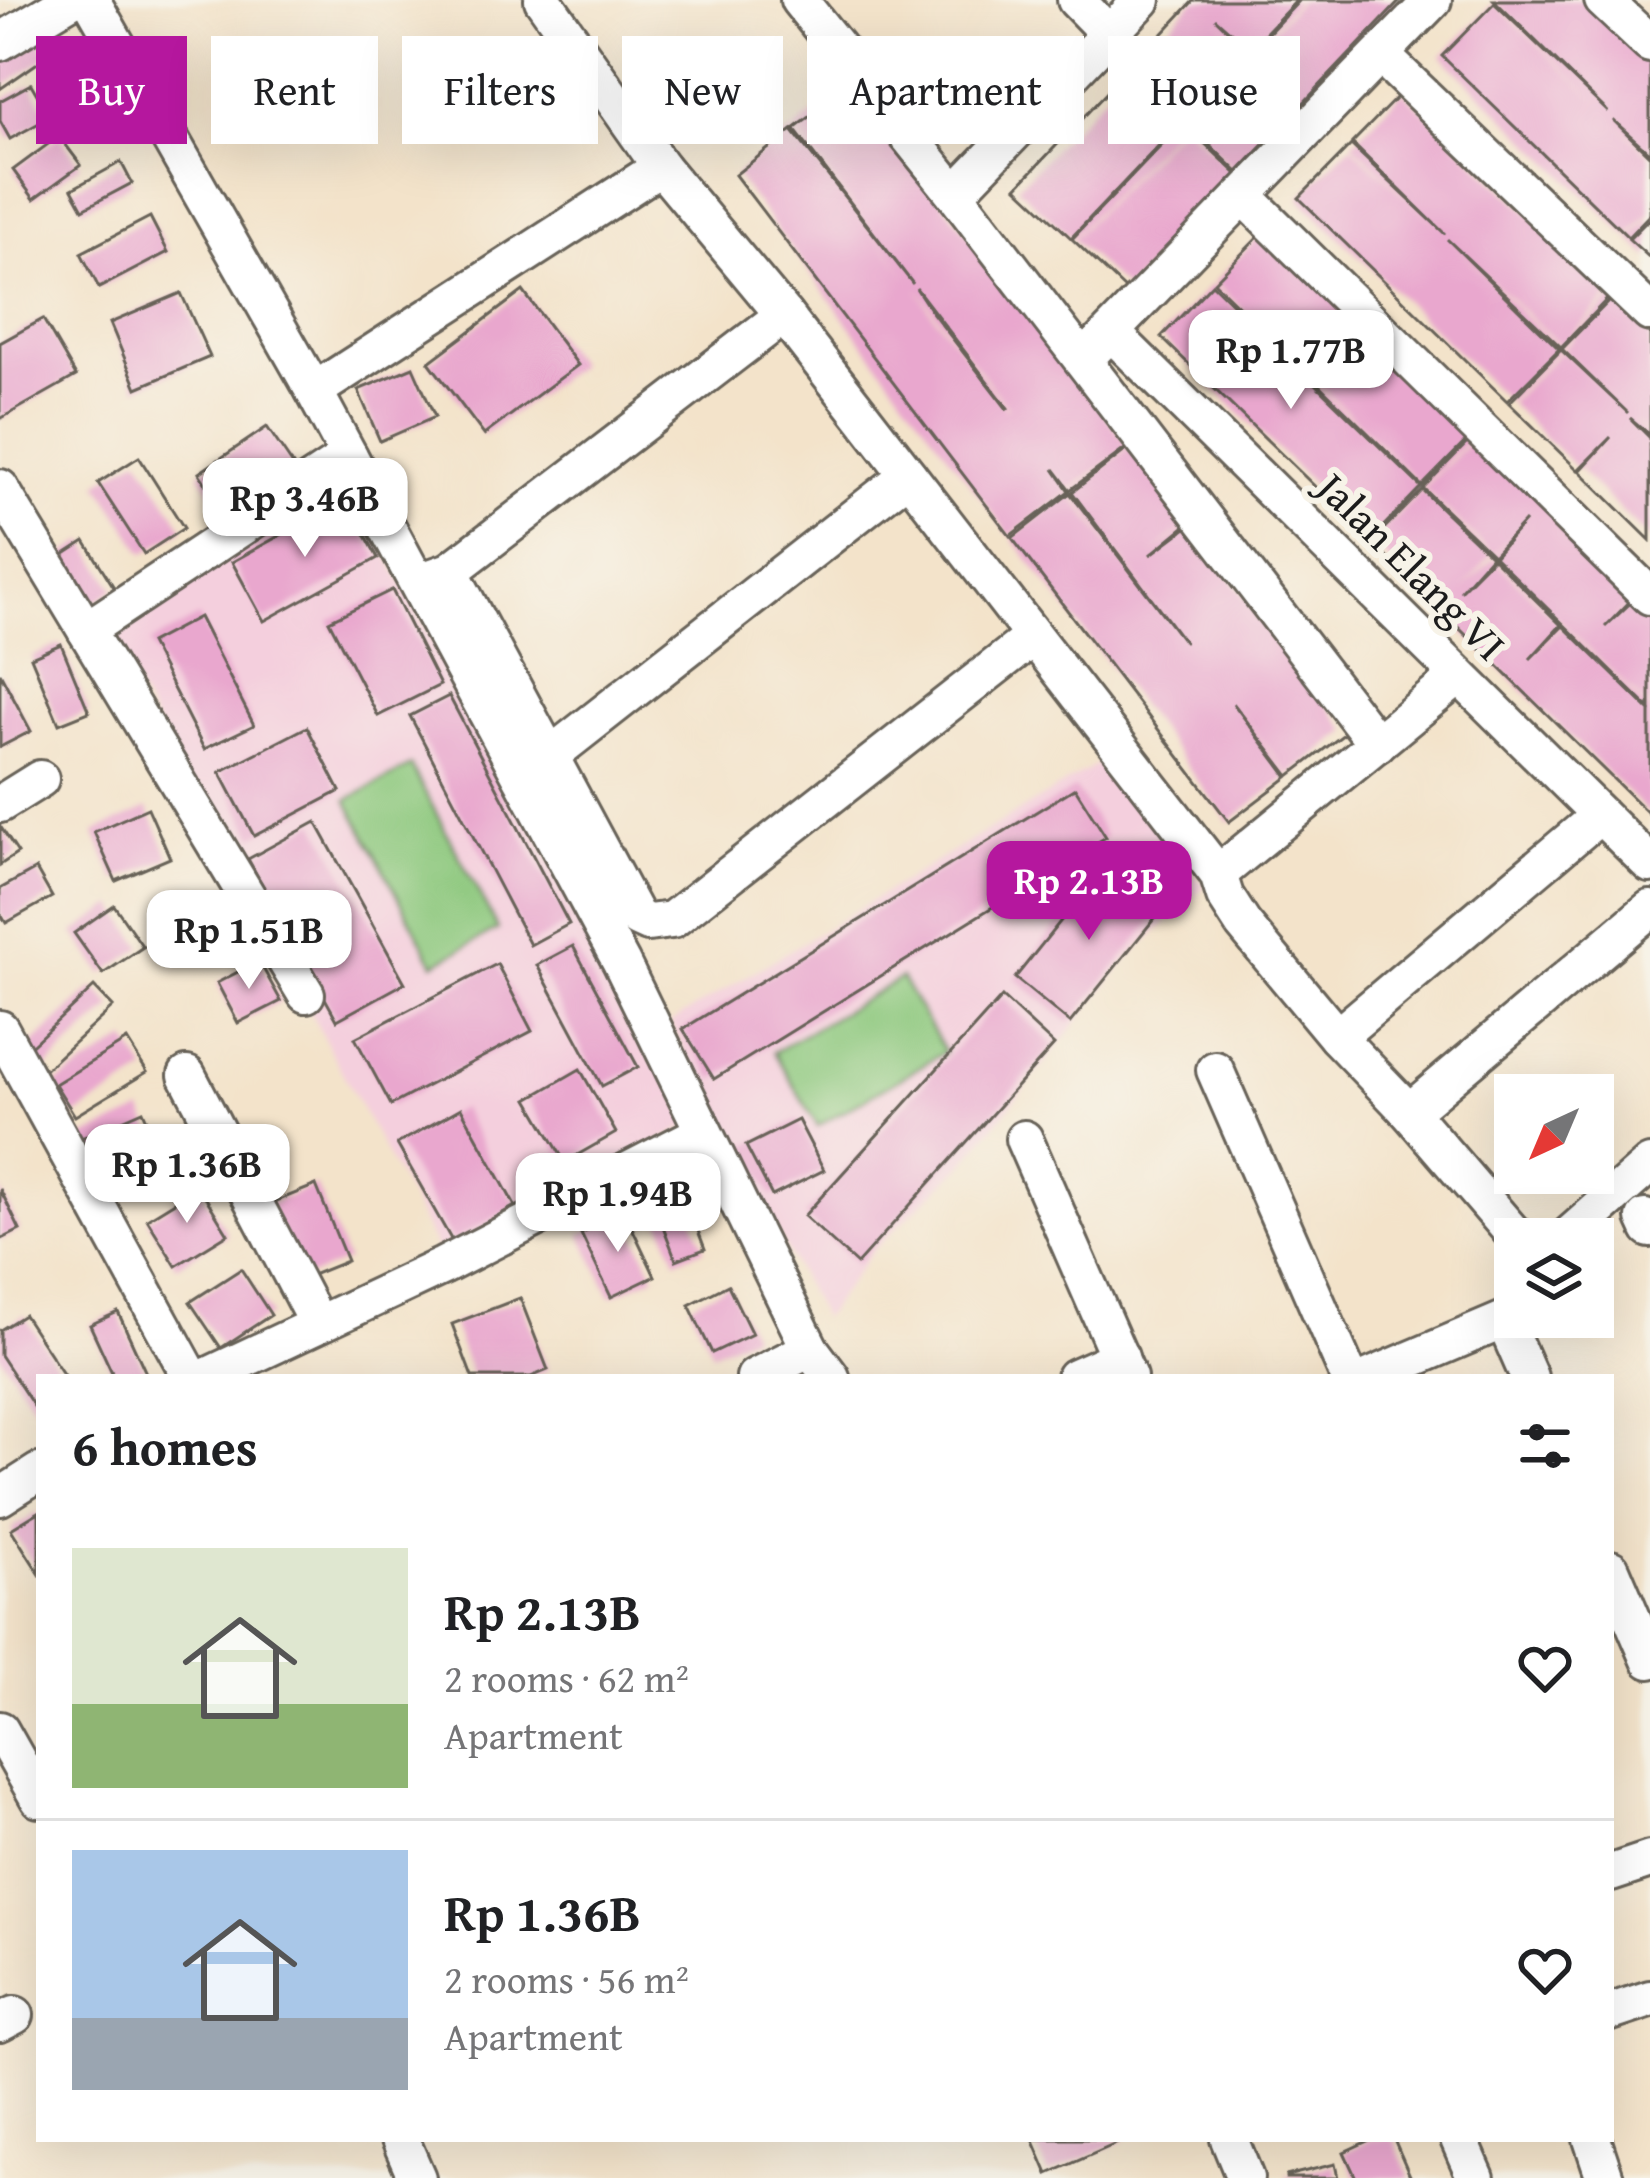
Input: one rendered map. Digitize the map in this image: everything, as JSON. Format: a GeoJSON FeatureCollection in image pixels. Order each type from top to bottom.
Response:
{"type":"FeatureCollection","features":[{"type":"Feature","properties":{"kind":"street"},"geometry":{"type":"LineString","coordinates":[[0,42],[70,0]]}},
{"type":"Feature","properties":{"kind":"street"},"geometry":{"type":"LineString","coordinates":[[91,0],[314,391],[621,962],[701,1133],[820,1363],[769,1374]]}},
{"type":"Feature","properties":{"kind":"street"},"geometry":{"type":"LineString","coordinates":[[543,0],[661,167],[784,315],[1218,874],[1243,924],[1500,1218]]}},
{"type":"Feature","properties":{"kind":"street"},"geometry":{"type":"LineString","coordinates":[[799,0],[956,194],[1377,743]]}},
{"type":"Feature","properties":{"kind":"street"},"geometry":{"type":"LineString","coordinates":[[1076,0],[1109,34]]}},
{"type":"Feature","properties":{"kind":"street"},"geometry":{"type":"LineString","coordinates":[[956,194],[1142,0]]}},
{"type":"Feature","properties":{"kind":"street"},"geometry":{"type":"LineString","coordinates":[[1083,361],[1433,0]]}},
{"type":"Feature","properties":{"kind":"street"},"geometry":{"type":"LineString","coordinates":[[1603,0],[1650,44]]}},
{"type":"Feature","properties":{"kind":"street"},"geometry":{"type":"LineString","coordinates":[[1382,56],[1650,313]]}},
{"type":"Feature","properties":{"kind":"street"},"geometry":{"type":"LineString","coordinates":[[314,391],[661,167]]}},
{"type":"Feature","properties":{"kind":"street"},"geometry":{"type":"LineString","coordinates":[[1244,196],[1650,596]]}},
{"type":"Feature","properties":{"kind":"street"},"geometry":{"type":"LineString","coordinates":[[416,584],[450,571],[784,315]]}},
{"type":"Feature","properties":{"kind":"street","name":"Jalan Elang VI"},"geometry":{"type":"LineString","coordinates":[[1111,332],[1650,865]]}},
{"type":"Feature","properties":{"kind":"street"},"geometry":{"type":"LineString","coordinates":[[86,630],[349,456]]}},
{"type":"Feature","properties":{"kind":"street"},"geometry":{"type":"LineString","coordinates":[[551,754],[908,475]]}},
{"type":"Feature","properties":{"kind":"street"},"geometry":{"type":"LineString","coordinates":[[0,488],[306,994]]}},
{"type":"Feature","properties":{"kind":"street"},"geometry":{"type":"LineString","coordinates":[[450,571],[637,918],[661,924],[1033,637]]}},
{"type":"Feature","properties":{"kind":"street"},"geometry":{"type":"LineString","coordinates":[[1218,874],[1459,676]]}},
{"type":"Feature","properties":{"kind":"street"},"geometry":{"type":"LineString","coordinates":[[0,805],[40,779]]}},
{"type":"Feature","properties":{"kind":"street"},"geometry":{"type":"LineString","coordinates":[[1337,1037],[1600,815]]}},
{"type":"Feature","properties":{"kind":"street"},"geometry":{"type":"LineString","coordinates":[[1409,1112],[1650,909]]}},
{"type":"Feature","properties":{"kind":"street"},"geometry":{"type":"LineString","coordinates":[[0,1029],[189,1374]]}},
{"type":"Feature","properties":{"kind":"street"},"geometry":{"type":"LineString","coordinates":[[1215,1070],[1348,1374]]}},
{"type":"Feature","properties":{"kind":"street"},"geometry":{"type":"LineString","coordinates":[[187,1075],[317,1323]]}},
{"type":"Feature","properties":{"kind":"street"},"geometry":{"type":"LineString","coordinates":[[212,1374],[443,1266],[701,1133]]}},
{"type":"Feature","properties":{"kind":"street"},"geometry":{"type":"LineString","coordinates":[[1024,1139],[1124,1367],[1090,1374]]}},
{"type":"Feature","properties":{"kind":"street"},"geometry":{"type":"LineString","coordinates":[[1589,1218],[1650,1164]]}},
{"type":"Feature","properties":{"kind":"street"},"geometry":{"type":"LineString","coordinates":[[1377,1374],[1504,1320],[1527,1374]]}},
{"type":"Feature","properties":{"kind":"street"},"geometry":{"type":"LineString","coordinates":[[0,1497],[36,1474]]}},
{"type":"Feature","properties":{"kind":"street"},"geometry":{"type":"LineString","coordinates":[[1614,1576],[1650,1660]]}},
{"type":"Feature","properties":{"kind":"street"},"geometry":{"type":"LineString","coordinates":[[0,1730],[10,1770],[36,1795]]}},
{"type":"Feature","properties":{"kind":"street"},"geometry":{"type":"LineString","coordinates":[[1614,1872],[1650,1860]]}},
{"type":"Feature","properties":{"kind":"street"},"geometry":{"type":"LineString","coordinates":[[1614,2011],[1650,1999]]}},
{"type":"Feature","properties":{"kind":"street"},"geometry":{"type":"LineString","coordinates":[[401,2142],[417,2178]]}},
{"type":"Feature","properties":{"kind":"street"},"geometry":{"type":"LineString","coordinates":[[1229,2142],[1245,2178]]}},
{"type":"Feature","properties":{"kind":"street"},"geometry":{"type":"LineString","coordinates":[[1460,2142],[1476,2178]]}},
{"type":"Feature","properties":{"kind":"street"},"geometry":{"type":"LineString","coordinates":[[1593,2142],[1605,2178]]}},
{"type":"Feature","properties":{"kind":"shaded area"},"geometry":{"type":"Polygon","coordinates":[[[351,487],[692,1124],[441,1257],[100,620],[351,487]]]}},
{"type":"Feature","properties":{"kind":"shaded area"},"geometry":{"type":"Polygon","coordinates":[[[1101,762],[1205,886],[1127,960],[962,1166],[873,1250],[822,1319],[670,1023],[1101,762]]]}},
{"type":"Feature","properties":{"kind":"green space"},"geometry":{"type":"Polygon","coordinates":[[[411,766],[498,929],[434,964],[347,800],[411,766]]]}},
{"type":"Feature","properties":{"kind":"green space"},"geometry":{"type":"Polygon","coordinates":[[[901,978],[945,1052],[818,1126],[774,1052],[901,978]]]}},
{"type":"Feature","properties":{"kind":"building"},"geometry":{"type":"Polygon","coordinates":[[[1194,0],[1297,0],[1262,36],[1235,36],[1215,18],[1234,36],[1161,36],[1194,0]]]}},
{"type":"Feature","properties":{"kind":"building"},"geometry":{"type":"Polygon","coordinates":[[[1300,0],[1401,0],[1300,107],[1300,36],[1266,36],[1300,0]]]}},
{"type":"Feature","properties":{"kind":"building"},"geometry":{"type":"Polygon","coordinates":[[[1494,0],[1599,0],[1650,50],[1650,153],[1613,120],[1650,156],[1650,214],[1628,237],[1442,56],[1494,3],[1608,112],[1494,0]]]}},
{"type":"Feature","properties":{"kind":"building"},"geometry":{"type":"Polygon","coordinates":[[[30,27],[36,36],[36,64],[0,89],[0,47],[30,27]]]}},
{"type":"Feature","properties":{"kind":"building"},"geometry":{"type":"Polygon","coordinates":[[[31,84],[36,93],[36,125],[10,139],[0,121],[0,101],[31,84]]]}},
{"type":"Feature","properties":{"kind":"building"},"geometry":{"type":"Polygon","coordinates":[[[1108,91],[1108,144],[1160,144],[1071,238],[1017,187],[1058,144],[1084,144],[1084,116],[1108,91]]]}},
{"type":"Feature","properties":{"kind":"building"},"geometry":{"type":"Polygon","coordinates":[[[1403,91],[1612,294],[1561,347],[1447,239],[1559,349],[1507,401],[1299,198],[1351,145],[1445,234],[1352,143],[1403,91]]]}},
{"type":"Feature","properties":{"kind":"building"},"geometry":{"type":"Polygon","coordinates":[[[807,119],[807,144],[899,144],[1129,446],[1070,490],[1054,469],[1069,491],[1010,536],[735,175],[774,144],[783,144],[783,137],[792,130],[913,284],[794,129],[807,119]],[[916,288],[931,311],[1008,408],[916,288]]]}},
{"type":"Feature","properties":{"kind":"building"},"geometry":{"type":"Polygon","coordinates":[[[48,144],[65,144],[81,165],[34,199],[13,170],[48,144]]]}},
{"type":"Feature","properties":{"kind":"building"},"geometry":{"type":"Polygon","coordinates":[[[1163,144],[1205,144],[1237,174],[1126,290],[1072,239],[1163,144]]]}},
{"type":"Feature","properties":{"kind":"building"},"geometry":{"type":"Polygon","coordinates":[[[1209,144],[1265,144],[1238,172],[1209,144]]]}},
{"type":"Feature","properties":{"kind":"building"},"geometry":{"type":"Polygon","coordinates":[[[121,162],[132,183],[83,209],[72,189],[121,162]]]}},
{"type":"Feature","properties":{"kind":"building"},"geometry":{"type":"Polygon","coordinates":[[[150,217],[168,252],[99,288],[81,253],[150,217]]]}},
{"type":"Feature","properties":{"kind":"building"},"geometry":{"type":"Polygon","coordinates":[[[1650,218],[1650,258],[1629,239],[1650,218]]]}},
{"type":"Feature","properties":{"kind":"building"},"geometry":{"type":"Polygon","coordinates":[[[1265,230],[1473,434],[1422,486],[1214,282],[1265,230]]]}},
{"type":"Feature","properties":{"kind":"building"},"geometry":{"type":"Polygon","coordinates":[[[1212,284],[1421,487],[1370,540],[1161,337],[1212,284]]]}},
{"type":"Feature","properties":{"kind":"building"},"geometry":{"type":"Polygon","coordinates":[[[523,291],[578,365],[484,435],[429,362],[523,291]]]}},
{"type":"Feature","properties":{"kind":"building"},"geometry":{"type":"Polygon","coordinates":[[[181,293],[210,357],[137,388],[110,323],[181,293]]]}},
{"type":"Feature","properties":{"kind":"building"},"geometry":{"type":"Polygon","coordinates":[[[1614,296],[1650,332],[1650,435],[1630,418],[1650,438],[1650,540],[1580,471],[1611,437],[1578,470],[1509,403],[1561,350],[1628,413],[1562,349],[1614,296]]]}},
{"type":"Feature","properties":{"kind":"building"},"geometry":{"type":"Polygon","coordinates":[[[43,319],[76,376],[0,419],[0,343],[43,319]]]}},
{"type":"Feature","properties":{"kind":"building"},"geometry":{"type":"Polygon","coordinates":[[[413,367],[435,417],[380,441],[358,390],[413,367]]]}},
{"type":"Feature","properties":{"kind":"building"},"geometry":{"type":"Polygon","coordinates":[[[267,427],[293,465],[224,512],[199,473],[267,427]]]}},
{"type":"Feature","properties":{"kind":"building"},"geometry":{"type":"Polygon","coordinates":[[[1475,435],[1637,594],[1605,627],[1639,595],[1650,606],[1650,709],[1494,556],[1525,521],[1493,555],[1423,488],[1475,435]]]}},
{"type":"Feature","properties":{"kind":"building"},"geometry":{"type":"Polygon","coordinates":[[[1130,447],[1189,523],[1150,555],[1190,525],[1348,731],[1289,776],[1233,703],[1288,777],[1229,822],[1012,538],[1070,493],[1185,643],[1072,492],[1130,447]]]}},
{"type":"Feature","properties":{"kind":"building"},"geometry":{"type":"Polygon","coordinates":[[[139,457],[184,528],[144,554],[98,483],[139,457]]]}},
{"type":"Feature","properties":{"kind":"building"},"geometry":{"type":"Polygon","coordinates":[[[1422,490],[1491,556],[1460,591],[1493,558],[1561,625],[1530,659],[1563,626],[1650,711],[1650,815],[1371,542],[1422,490]]]}},
{"type":"Feature","properties":{"kind":"building"},"geometry":{"type":"Polygon","coordinates":[[[346,499],[378,558],[264,621],[232,562],[346,499]]]}},
{"type":"Feature","properties":{"kind":"building"},"geometry":{"type":"Polygon","coordinates":[[[85,541],[115,589],[89,606],[59,558],[85,541]]]}},
{"type":"Feature","properties":{"kind":"building"},"geometry":{"type":"Polygon","coordinates":[[[392,590],[440,685],[378,716],[329,621],[392,590]]]}},
{"type":"Feature","properties":{"kind":"building"},"geometry":{"type":"Polygon","coordinates":[[[199,617],[254,725],[204,749],[150,643],[199,617]]]}},
{"type":"Feature","properties":{"kind":"building"},"geometry":{"type":"Polygon","coordinates":[[[61,644],[89,712],[59,724],[31,657],[61,644]]]}},
{"type":"Feature","properties":{"kind":"building"},"geometry":{"type":"Polygon","coordinates":[[[0,673],[31,731],[0,747],[0,673]]]}},
{"type":"Feature","properties":{"kind":"building"},"geometry":{"type":"Polygon","coordinates":[[[449,696],[569,924],[530,945],[410,716],[449,696]]]}},
{"type":"Feature","properties":{"kind":"building"},"geometry":{"type":"Polygon","coordinates":[[[307,727],[340,791],[254,836],[220,772],[307,727]]]}},
{"type":"Feature","properties":{"kind":"building"},"geometry":{"type":"Polygon","coordinates":[[[1075,788],[1106,837],[714,1079],[683,1029],[1075,788]]]}},
{"type":"Feature","properties":{"kind":"building"},"geometry":{"type":"Polygon","coordinates":[[[148,808],[170,858],[116,881],[94,832],[148,808]]]}},
{"type":"Feature","properties":{"kind":"building"},"geometry":{"type":"Polygon","coordinates":[[[316,822],[405,983],[337,1020],[248,859],[316,822]]]}},
{"type":"Feature","properties":{"kind":"building"},"geometry":{"type":"Polygon","coordinates":[[[0,826],[18,853],[0,865],[0,826]]]}},
{"type":"Feature","properties":{"kind":"building"},"geometry":{"type":"Polygon","coordinates":[[[1107,863],[1163,908],[1070,1023],[1015,978],[1107,863]]]}},
{"type":"Feature","properties":{"kind":"building"},"geometry":{"type":"Polygon","coordinates":[[[36,869],[52,897],[6,923],[0,913],[0,889],[36,869]]]}},
{"type":"Feature","properties":{"kind":"building"},"geometry":{"type":"Polygon","coordinates":[[[114,905],[143,947],[103,974],[74,933],[114,905]]]}},
{"type":"Feature","properties":{"kind":"building"},"geometry":{"type":"Polygon","coordinates":[[[573,946],[638,1067],[602,1086],[537,965],[573,946]]]}},
{"type":"Feature","properties":{"kind":"building"},"geometry":{"type":"Polygon","coordinates":[[[259,961],[281,1001],[238,1023],[217,983],[259,961]]]}},
{"type":"Feature","properties":{"kind":"building"},"geometry":{"type":"Polygon","coordinates":[[[497,964],[532,1031],[391,1105],[355,1038],[497,964]]]}},
{"type":"Feature","properties":{"kind":"building"},"geometry":{"type":"Polygon","coordinates":[[[94,987],[113,1007],[38,1076],[20,1056],[94,987]]]}},
{"type":"Feature","properties":{"kind":"building"},"geometry":{"type":"Polygon","coordinates":[[[1002,997],[1054,1045],[857,1264],[804,1216],[1002,997]]]}},
{"type":"Feature","properties":{"kind":"building"},"geometry":{"type":"Polygon","coordinates":[[[127,1040],[147,1072],[75,1116],[55,1084],[127,1040]]]}},
{"type":"Feature","properties":{"kind":"building"},"geometry":{"type":"Polygon","coordinates":[[[580,1069],[616,1133],[565,1162],[528,1099],[580,1069]]]}},
{"type":"Feature","properties":{"kind":"building"},"geometry":{"type":"Polygon","coordinates":[[[461,1108],[515,1206],[452,1241],[397,1144],[461,1108]]]}},
{"type":"Feature","properties":{"kind":"building"},"geometry":{"type":"Polygon","coordinates":[[[143,1111],[158,1146],[86,1179],[70,1143],[143,1111]]]}},
{"type":"Feature","properties":{"kind":"building"},"geometry":{"type":"Polygon","coordinates":[[[798,1120],[824,1170],[772,1196],[746,1146],[798,1120]]]}},
{"type":"Feature","properties":{"kind":"building"},"geometry":{"type":"Polygon","coordinates":[[[680,1184],[705,1249],[676,1260],[651,1195],[680,1184]]]}},
{"type":"Feature","properties":{"kind":"building"},"geometry":{"type":"Polygon","coordinates":[[[316,1185],[347,1261],[300,1280],[269,1204],[316,1185]]]}},
{"type":"Feature","properties":{"kind":"building"},"geometry":{"type":"Polygon","coordinates":[[[199,1187],[228,1234],[176,1266],[147,1219],[199,1187]]]}},
{"type":"Feature","properties":{"kind":"building"},"geometry":{"type":"Polygon","coordinates":[[[0,1189],[20,1230],[0,1240],[0,1189]]]}},
{"type":"Feature","properties":{"kind":"building"},"geometry":{"type":"Polygon","coordinates":[[[625,1213],[655,1276],[611,1297],[581,1234],[625,1213]]]}},
{"type":"Feature","properties":{"kind":"building"},"geometry":{"type":"Polygon","coordinates":[[[241,1269],[271,1315],[221,1348],[190,1302],[241,1269]]]}},
{"type":"Feature","properties":{"kind":"building"},"geometry":{"type":"Polygon","coordinates":[[[728,1285],[752,1334],[712,1353],[689,1305],[728,1285]]]}},
{"type":"Feature","properties":{"kind":"building"},"geometry":{"type":"Polygon","coordinates":[[[520,1298],[548,1370],[471,1374],[452,1324],[520,1298]]]}},
{"type":"Feature","properties":{"kind":"building"},"geometry":{"type":"Polygon","coordinates":[[[118,1312],[146,1373],[113,1374],[90,1325],[118,1312]]]}},
{"type":"Feature","properties":{"kind":"building"},"geometry":{"type":"Polygon","coordinates":[[[24,1315],[63,1374],[36,1374],[36,1409],[0,1355],[0,1330],[24,1315]]]}},
{"type":"Feature","properties":{"kind":"building"},"geometry":{"type":"Polygon","coordinates":[[[36,1514],[36,1568],[11,1529],[36,1514]]]}},
{"type":"Feature","properties":{"kind":"building"},"geometry":{"type":"Polygon","coordinates":[[[1034,2142],[1120,2142],[1048,2174],[1034,2142]]]}},
{"type":"Feature","properties":{"kind":"building"},"geometry":{"type":"Polygon","coordinates":[[[1366,2142],[1395,2142],[1411,2178],[1356,2178],[1344,2152],[1366,2142]]]}},
{"type":"Feature","properties":{"kind":"building"},"geometry":{"type":"Polygon","coordinates":[[[1335,2164],[1338,2178],[1286,2178],[1286,2176],[1335,2164]]]}}]}
